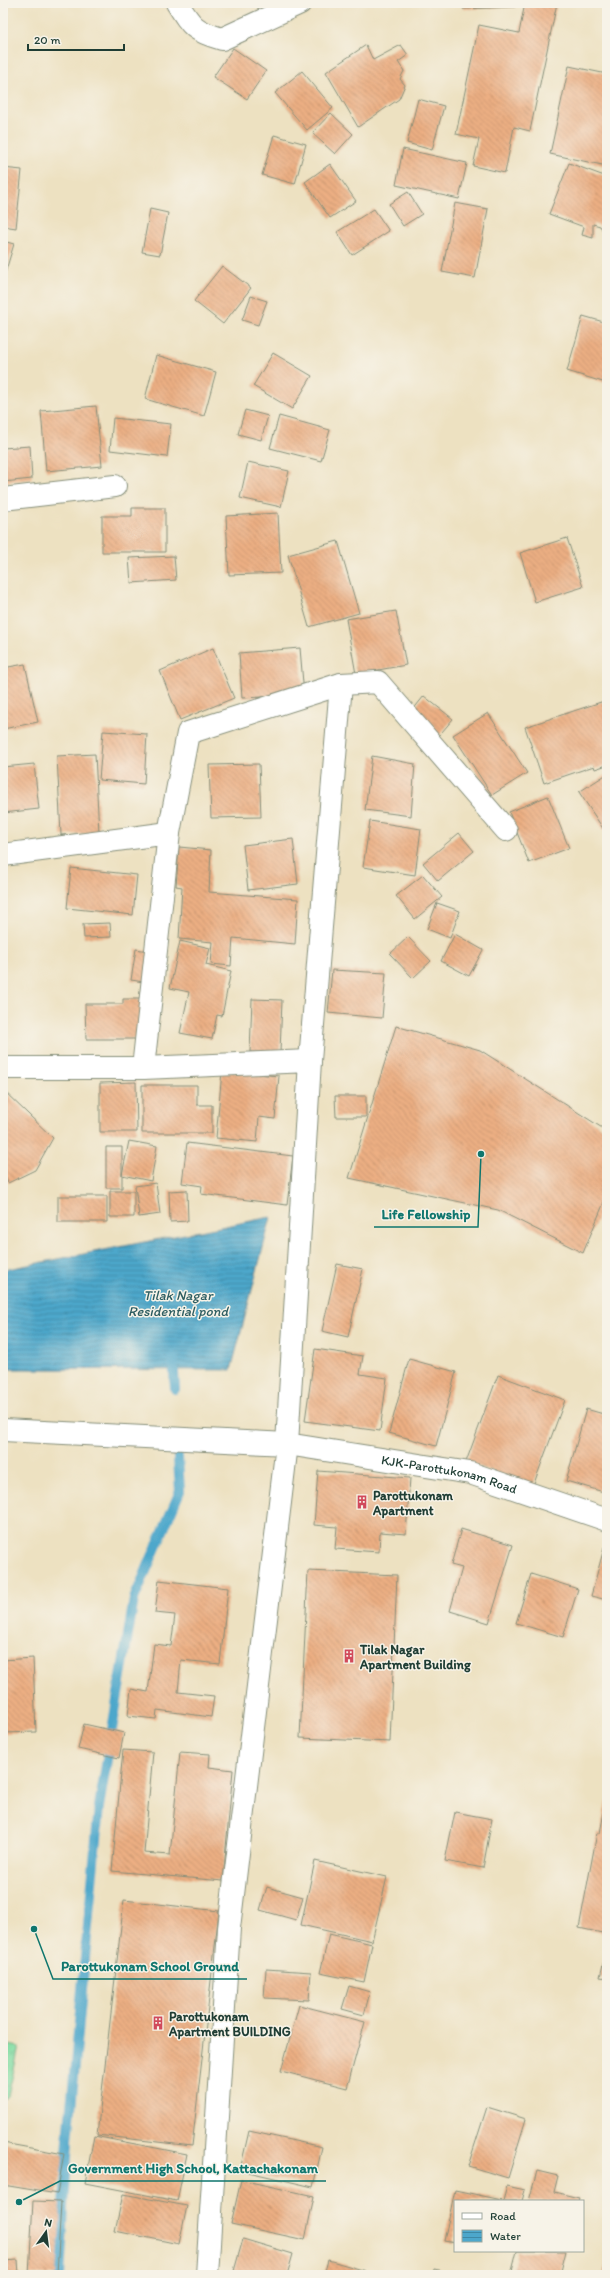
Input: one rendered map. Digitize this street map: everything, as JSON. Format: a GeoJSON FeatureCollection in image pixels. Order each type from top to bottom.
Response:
{"type":"FeatureCollection","features":[{"type":"Feature","properties":{"kind":"street"},"geometry":{"type":"LineString","coordinates":[[177,3],[199,32],[222,39],[300,3]]}},
{"type":"Feature","properties":{"kind":"street"},"geometry":{"type":"LineString","coordinates":[[3,499],[115,486]]}},
{"type":"Feature","properties":{"kind":"street"},"geometry":{"type":"LineString","coordinates":[[143,1068],[169,833],[188,733],[340,684],[378,682],[506,830]]}},
{"type":"Feature","properties":{"kind":"street"},"geometry":{"type":"LineString","coordinates":[[207,2275],[229,1928],[287,1444],[310,1061],[340,684]]}},
{"type":"Feature","properties":{"kind":"street"},"geometry":{"type":"LineString","coordinates":[[3,855],[169,833]]}},
{"type":"Feature","properties":{"kind":"street"},"geometry":{"type":"LineString","coordinates":[[3,1068],[143,1068],[310,1061]]}},
{"type":"Feature","properties":{"kind":"street","name":"KJK-Parottukonam Road"},"geometry":{"type":"LineString","coordinates":[[3,1430],[287,1444],[470,1473],[607,1520]]}},
{"type":"Feature","properties":{"kind":"green space"},"geometry":{"type":"Polygon","coordinates":[[[3,2044],[19,2047],[8,2096],[3,2101],[3,2044]]]}},
{"type":"Feature","properties":{"kind":"water","name":"Tilak Nagar Residential pond"},"geometry":{"type":"Polygon","coordinates":[[[271,1217],[231,1370],[3,1369],[3,1270],[271,1217]]]}},
{"type":"Feature","properties":{"kind":"building"},"geometry":{"type":"Polygon","coordinates":[[[463,3],[515,3],[515,7],[463,9],[463,3]]]}},
{"type":"Feature","properties":{"kind":"building"},"geometry":{"type":"Polygon","coordinates":[[[525,3],[557,3],[530,131],[514,127],[505,173],[473,166],[479,139],[456,134],[479,25],[519,33],[525,3]]]}},
{"type":"Feature","properties":{"kind":"building"},"geometry":{"type":"Polygon","coordinates":[[[366,45],[373,60],[401,45],[408,55],[398,62],[404,71],[400,79],[405,85],[399,99],[358,127],[326,72],[366,45]]]}},
{"type":"Feature","properties":{"kind":"building"},"geometry":{"type":"Polygon","coordinates":[[[233,48],[266,71],[247,99],[213,77],[233,48]]]}},
{"type":"Feature","properties":{"kind":"building"},"geometry":{"type":"Polygon","coordinates":[[[569,66],[607,74],[607,166],[550,154],[569,66]]]}},
{"type":"Feature","properties":{"kind":"building"},"geometry":{"type":"Polygon","coordinates":[[[302,71],[333,108],[307,130],[275,93],[302,71]]]}},
{"type":"Feature","properties":{"kind":"building"},"geometry":{"type":"Polygon","coordinates":[[[418,99],[444,106],[432,150],[407,143],[418,99]]]}},
{"type":"Feature","properties":{"kind":"building"},"geometry":{"type":"Polygon","coordinates":[[[331,113],[353,134],[335,154],[312,133],[331,113]]]}},
{"type":"Feature","properties":{"kind":"building"},"geometry":{"type":"Polygon","coordinates":[[[274,135],[306,144],[295,184],[262,175],[274,135]]]}},
{"type":"Feature","properties":{"kind":"building"},"geometry":{"type":"Polygon","coordinates":[[[403,149],[467,163],[459,199],[396,185],[403,149]]]}},
{"type":"Feature","properties":{"kind":"building"},"geometry":{"type":"Polygon","coordinates":[[[569,163],[607,177],[607,225],[604,232],[600,226],[593,224],[593,238],[582,235],[584,227],[549,214],[569,163]]]}},
{"type":"Feature","properties":{"kind":"building"},"geometry":{"type":"Polygon","coordinates":[[[330,164],[356,201],[330,218],[305,182],[330,164]]]}},
{"type":"Feature","properties":{"kind":"building"},"geometry":{"type":"Polygon","coordinates":[[[3,168],[22,170],[16,228],[3,226],[3,168]]]}},
{"type":"Feature","properties":{"kind":"building"},"geometry":{"type":"Polygon","coordinates":[[[408,192],[422,214],[403,226],[389,204],[408,192]]]}},
{"type":"Feature","properties":{"kind":"building"},"geometry":{"type":"Polygon","coordinates":[[[455,203],[488,209],[475,278],[442,272],[455,203]]]}},
{"type":"Feature","properties":{"kind":"building"},"geometry":{"type":"Polygon","coordinates":[[[150,209],[168,213],[160,255],[142,252],[150,209]]]}},
{"type":"Feature","properties":{"kind":"building"},"geometry":{"type":"Polygon","coordinates":[[[374,209],[389,231],[352,255],[337,232],[374,209]]]}},
{"type":"Feature","properties":{"kind":"building"},"geometry":{"type":"Polygon","coordinates":[[[3,241],[14,244],[3,280],[3,241]]]}},
{"type":"Feature","properties":{"kind":"building"},"geometry":{"type":"Polygon","coordinates":[[[222,266],[251,288],[223,324],[194,301],[222,266]]]}},
{"type":"Feature","properties":{"kind":"building"},"geometry":{"type":"Polygon","coordinates":[[[251,296],[267,301],[258,325],[242,320],[251,296]]]}},
{"type":"Feature","properties":{"kind":"building"},"geometry":{"type":"Polygon","coordinates":[[[583,316],[607,323],[606,383],[567,371],[583,316]]]}},
{"type":"Feature","properties":{"kind":"building"},"geometry":{"type":"Polygon","coordinates":[[[273,353],[312,376],[292,409],[253,386],[273,353]]]}},
{"type":"Feature","properties":{"kind":"building"},"geometry":{"type":"Polygon","coordinates":[[[156,355],[216,372],[204,416],[145,399],[156,355]]]}},
{"type":"Feature","properties":{"kind":"building"},"geometry":{"type":"Polygon","coordinates":[[[96,406],[102,466],[46,471],[41,411],[96,406]]]}},
{"type":"Feature","properties":{"kind":"building"},"geometry":{"type":"Polygon","coordinates":[[[245,410],[268,416],[261,440],[238,434],[245,410]]]}},
{"type":"Feature","properties":{"kind":"building"},"geometry":{"type":"Polygon","coordinates":[[[279,416],[330,430],[321,461],[270,448],[279,416]]]}},
{"type":"Feature","properties":{"kind":"building"},"geometry":{"type":"Polygon","coordinates":[[[113,418],[171,424],[167,457],[110,450],[113,418]]]}},
{"type":"Feature","properties":{"kind":"building"},"geometry":{"type":"Polygon","coordinates":[[[30,446],[32,479],[3,482],[3,448],[30,446]]]}},
{"type":"Feature","properties":{"kind":"building"},"geometry":{"type":"Polygon","coordinates":[[[248,462],[289,471],[281,507],[240,498],[248,462]]]}},
{"type":"Feature","properties":{"kind":"building"},"geometry":{"type":"Polygon","coordinates":[[[132,508],[165,508],[165,552],[102,552],[102,516],[132,516],[132,508]]]}},
{"type":"Feature","properties":{"kind":"building"},"geometry":{"type":"Polygon","coordinates":[[[278,513],[281,573],[229,575],[226,516],[278,513]]]}},
{"type":"Feature","properties":{"kind":"building"},"geometry":{"type":"Polygon","coordinates":[[[567,538],[583,587],[535,602],[520,553],[567,538]]]}},
{"type":"Feature","properties":{"kind":"building"},"geometry":{"type":"Polygon","coordinates":[[[338,541],[359,613],[309,627],[288,555],[338,541]]]}},
{"type":"Feature","properties":{"kind":"building"},"geometry":{"type":"Polygon","coordinates":[[[174,556],[176,580],[131,583],[129,558],[174,556]]]}},
{"type":"Feature","properties":{"kind":"building"},"geometry":{"type":"Polygon","coordinates":[[[396,611],[406,665],[356,674],[346,619],[396,611]]]}},
{"type":"Feature","properties":{"kind":"building"},"geometry":{"type":"Polygon","coordinates":[[[213,648],[234,698],[180,720],[160,671],[213,648]]]}},
{"type":"Feature","properties":{"kind":"building"},"geometry":{"type":"Polygon","coordinates":[[[300,648],[304,695],[242,698],[239,653],[300,648]]]}},
{"type":"Feature","properties":{"kind":"building"},"geometry":{"type":"Polygon","coordinates":[[[25,664],[38,722],[3,729],[3,668],[25,664]]]}},
{"type":"Feature","properties":{"kind":"building"},"geometry":{"type":"Polygon","coordinates":[[[424,696],[453,719],[436,739],[408,716],[424,696]]]}},
{"type":"Feature","properties":{"kind":"building"},"geometry":{"type":"Polygon","coordinates":[[[604,701],[607,710],[607,765],[595,769],[594,766],[544,783],[525,727],[604,701]]]}},
{"type":"Feature","properties":{"kind":"building"},"geometry":{"type":"Polygon","coordinates":[[[488,713],[527,773],[492,795],[453,735],[488,713]]]}},
{"type":"Feature","properties":{"kind":"building"},"geometry":{"type":"Polygon","coordinates":[[[103,731],[147,734],[144,784],[99,780],[103,731]]]}},
{"type":"Feature","properties":{"kind":"building"},"geometry":{"type":"Polygon","coordinates":[[[95,754],[99,833],[61,835],[57,756],[95,754]]]}},
{"type":"Feature","properties":{"kind":"building"},"geometry":{"type":"Polygon","coordinates":[[[372,756],[415,764],[411,816],[365,810],[372,756]]]}},
{"type":"Feature","properties":{"kind":"building"},"geometry":{"type":"Polygon","coordinates":[[[34,764],[39,809],[3,813],[3,767],[34,764]]]}},
{"type":"Feature","properties":{"kind":"building"},"geometry":{"type":"Polygon","coordinates":[[[259,764],[261,817],[211,818],[209,765],[259,764]]]}},
{"type":"Feature","properties":{"kind":"building"},"geometry":{"type":"Polygon","coordinates":[[[607,774],[607,829],[604,830],[579,792],[607,774]]]}},
{"type":"Feature","properties":{"kind":"building"},"geometry":{"type":"Polygon","coordinates":[[[548,796],[569,848],[529,863],[509,812],[548,796]]]}},
{"type":"Feature","properties":{"kind":"building"},"geometry":{"type":"Polygon","coordinates":[[[370,821],[421,829],[415,875],[363,867],[370,821]]]}},
{"type":"Feature","properties":{"kind":"building"},"geometry":{"type":"Polygon","coordinates":[[[459,833],[474,851],[438,881],[423,863],[459,833]]]}},
{"type":"Feature","properties":{"kind":"building"},"geometry":{"type":"Polygon","coordinates":[[[293,839],[298,884],[248,890],[243,845],[293,839]]]}},
{"type":"Feature","properties":{"kind":"building"},"geometry":{"type":"Polygon","coordinates":[[[179,847],[211,850],[209,892],[298,899],[295,944],[233,938],[231,966],[211,964],[213,942],[179,939],[182,887],[176,886],[179,847]]]}},
{"type":"Feature","properties":{"kind":"building"},"geometry":{"type":"Polygon","coordinates":[[[71,868],[137,875],[133,915],[67,908],[71,868]]]}},
{"type":"Feature","properties":{"kind":"building"},"geometry":{"type":"Polygon","coordinates":[[[423,875],[442,897],[415,919],[396,896],[423,875]]]}},
{"type":"Feature","properties":{"kind":"building"},"geometry":{"type":"Polygon","coordinates":[[[437,903],[460,911],[450,938],[427,929],[437,903]]]}},
{"type":"Feature","properties":{"kind":"building"},"geometry":{"type":"Polygon","coordinates":[[[110,923],[111,937],[84,938],[83,924],[110,923]]]}},
{"type":"Feature","properties":{"kind":"building"},"geometry":{"type":"Polygon","coordinates":[[[455,934],[483,950],[469,976],[441,961],[455,934]]]}},
{"type":"Feature","properties":{"kind":"building"},"geometry":{"type":"Polygon","coordinates":[[[408,937],[431,961],[413,978],[390,954],[408,937]]]}},
{"type":"Feature","properties":{"kind":"building"},"geometry":{"type":"Polygon","coordinates":[[[180,941],[210,948],[206,965],[231,971],[222,1016],[217,1015],[212,1039],[180,1033],[189,992],[170,988],[180,941]]]}},
{"type":"Feature","properties":{"kind":"building"},"geometry":{"type":"Polygon","coordinates":[[[136,949],[154,952],[150,983],[131,980],[136,949]]]}},
{"type":"Feature","properties":{"kind":"building"},"geometry":{"type":"Polygon","coordinates":[[[332,970],[386,973],[382,1018],[328,1013],[332,970]]]}},
{"type":"Feature","properties":{"kind":"building"},"geometry":{"type":"Polygon","coordinates":[[[123,999],[150,999],[151,1039],[86,1039],[85,1004],[123,1004],[123,999]]]}},
{"type":"Feature","properties":{"kind":"building"},"geometry":{"type":"Polygon","coordinates":[[[252,999],[282,1000],[280,1053],[250,1052],[252,999]]]}},
{"type":"Feature","properties":{"kind":"building"},"geometry":{"type":"Polygon","coordinates":[[[396,1026],[480,1050],[607,1131],[607,1195],[583,1253],[498,1210],[349,1178],[396,1026]]]}},
{"type":"Feature","properties":{"kind":"building"},"geometry":{"type":"Polygon","coordinates":[[[222,1071],[279,1076],[275,1119],[259,1117],[257,1142],[216,1138],[222,1071]]]}},
{"type":"Feature","properties":{"kind":"building"},"geometry":{"type":"Polygon","coordinates":[[[136,1082],[137,1132],[100,1132],[100,1083],[136,1082]]]}},
{"type":"Feature","properties":{"kind":"building"},"geometry":{"type":"Polygon","coordinates":[[[142,1085],[197,1085],[197,1105],[212,1105],[212,1133],[142,1133],[142,1085]]]}},
{"type":"Feature","properties":{"kind":"building"},"geometry":{"type":"Polygon","coordinates":[[[3,1090],[53,1138],[35,1170],[8,1183],[3,1173],[3,1090]]]}},
{"type":"Feature","properties":{"kind":"building"},"geometry":{"type":"Polygon","coordinates":[[[335,1096],[366,1096],[366,1117],[336,1117],[335,1096]]]}},
{"type":"Feature","properties":{"kind":"building"},"geometry":{"type":"Polygon","coordinates":[[[129,1141],[157,1146],[151,1181],[122,1175],[129,1141]]]}},
{"type":"Feature","properties":{"kind":"building"},"geometry":{"type":"Polygon","coordinates":[[[187,1143],[293,1156],[287,1205],[201,1194],[202,1186],[182,1183],[187,1143]]]}},
{"type":"Feature","properties":{"kind":"building"},"geometry":{"type":"Polygon","coordinates":[[[106,1147],[122,1147],[122,1188],[106,1188],[106,1147]]]}},
{"type":"Feature","properties":{"kind":"building"},"geometry":{"type":"Polygon","coordinates":[[[156,1183],[160,1214],[139,1217],[135,1186],[156,1183]]]}},
{"type":"Feature","properties":{"kind":"building"},"geometry":{"type":"Polygon","coordinates":[[[187,1190],[188,1221],[170,1222],[169,1191],[187,1190]]]}},
{"type":"Feature","properties":{"kind":"building"},"geometry":{"type":"Polygon","coordinates":[[[110,1191],[134,1191],[134,1217],[110,1217],[110,1191]]]}},
{"type":"Feature","properties":{"kind":"building"},"geometry":{"type":"Polygon","coordinates":[[[58,1196],[107,1196],[107,1222],[58,1222],[58,1196]]]}},
{"type":"Feature","properties":{"kind":"building"},"geometry":{"type":"Polygon","coordinates":[[[337,1264],[363,1269],[348,1337],[322,1331],[337,1264]]]}},
{"type":"Feature","properties":{"kind":"building"},"geometry":{"type":"Polygon","coordinates":[[[315,1349],[363,1356],[360,1374],[387,1378],[380,1431],[305,1421],[315,1349]]]}},
{"type":"Feature","properties":{"kind":"building"},"geometry":{"type":"Polygon","coordinates":[[[409,1359],[456,1372],[436,1446],[389,1433],[409,1359]]]}},
{"type":"Feature","properties":{"kind":"building"},"geometry":{"type":"Polygon","coordinates":[[[498,1375],[565,1400],[533,1486],[466,1462],[498,1375]]]}},
{"type":"Feature","properties":{"kind":"building"},"geometry":{"type":"Polygon","coordinates":[[[586,1409],[607,1415],[607,1493],[566,1481],[586,1409]]]}},
{"type":"Feature","properties":{"kind":"building","name":"Parottukonam Apartment"},"geometry":{"type":"Polygon","coordinates":[[[318,1471],[410,1478],[406,1534],[380,1532],[379,1552],[335,1549],[337,1527],[314,1525],[318,1471]]]}},
{"type":"Feature","properties":{"kind":"building"},"geometry":{"type":"Polygon","coordinates":[[[461,1529],[513,1545],[489,1623],[450,1611],[462,1568],[451,1565],[461,1529]]]}},
{"type":"Feature","properties":{"kind":"building"},"geometry":{"type":"Polygon","coordinates":[[[604,1548],[607,1549],[607,1600],[591,1596],[604,1548]]]}},
{"type":"Feature","properties":{"kind":"building","name":"Tilak Nagar Apartment Building"},"geometry":{"type":"Polygon","coordinates":[[[308,1571],[397,1575],[390,1742],[300,1738],[308,1571]]]}},
{"type":"Feature","properties":{"kind":"building"},"geometry":{"type":"Polygon","coordinates":[[[531,1574],[578,1589],[563,1637],[516,1623],[531,1574]]]}},
{"type":"Feature","properties":{"kind":"building"},"geometry":{"type":"Polygon","coordinates":[[[159,1580],[228,1588],[220,1664],[181,1660],[178,1692],[214,1696],[211,1717],[157,1710],[156,1719],[128,1716],[131,1689],[148,1692],[154,1644],[171,1646],[175,1615],[155,1613],[159,1580]]]}},
{"type":"Feature","properties":{"kind":"building"},"geometry":{"type":"Polygon","coordinates":[[[33,1658],[36,1732],[3,1733],[3,1660],[33,1658]]]}},
{"type":"Feature","properties":{"kind":"building"},"geometry":{"type":"Polygon","coordinates":[[[84,1724],[124,1733],[119,1758],[78,1749],[84,1724]]]}},
{"type":"Feature","properties":{"kind":"building"},"geometry":{"type":"Polygon","coordinates":[[[123,1750],[153,1752],[144,1853],[170,1855],[180,1752],[210,1754],[209,1767],[233,1770],[223,1881],[112,1871],[123,1750]]]}},
{"type":"Feature","properties":{"kind":"building"},"geometry":{"type":"Polygon","coordinates":[[[606,1802],[607,1934],[579,1928],[597,1833],[600,1833],[606,1802]]]}},
{"type":"Feature","properties":{"kind":"building"},"geometry":{"type":"Polygon","coordinates":[[[455,1812],[492,1819],[483,1868],[445,1861],[455,1812]]]}},
{"type":"Feature","properties":{"kind":"building"},"geometry":{"type":"Polygon","coordinates":[[[315,1861],[387,1877],[372,1941],[301,1925],[315,1861]]]}},
{"type":"Feature","properties":{"kind":"building"},"geometry":{"type":"Polygon","coordinates":[[[267,1887],[303,1897],[296,1920],[260,1910],[267,1887]]]}},
{"type":"Feature","properties":{"kind":"building","name":"Parottukonam Apartment BUILDING"},"geometry":{"type":"Polygon","coordinates":[[[124,1900],[219,1911],[192,2146],[97,2135],[124,1900]]]}},
{"type":"Feature","properties":{"kind":"building"},"geometry":{"type":"Polygon","coordinates":[[[329,1934],[372,1944],[364,1982],[320,1973],[329,1934]]]}},
{"type":"Feature","properties":{"kind":"building"},"geometry":{"type":"Polygon","coordinates":[[[607,1947],[607,1978],[600,1977],[607,1947]]]}},
{"type":"Feature","properties":{"kind":"building"},"geometry":{"type":"Polygon","coordinates":[[[266,1969],[311,1972],[309,2000],[264,1998],[266,1969]]]}},
{"type":"Feature","properties":{"kind":"building"},"geometry":{"type":"Polygon","coordinates":[[[349,1986],[370,1992],[364,2015],[342,2009],[349,1986]]]}},
{"type":"Feature","properties":{"kind":"building"},"geometry":{"type":"Polygon","coordinates":[[[299,2005],[365,2022],[347,2088],[281,2071],[299,2005]]]}},
{"type":"Feature","properties":{"kind":"building"},"geometry":{"type":"Polygon","coordinates":[[[487,2107],[526,2119],[508,2178],[468,2166],[487,2107]]]}},
{"type":"Feature","properties":{"kind":"building"},"geometry":{"type":"Polygon","coordinates":[[[249,2131],[322,2147],[313,2187],[240,2170],[249,2131]]]}},
{"type":"Feature","properties":{"kind":"building"},"geometry":{"type":"Polygon","coordinates":[[[94,2136],[187,2154],[177,2201],[85,2183],[94,2136]]]}},
{"type":"Feature","properties":{"kind":"building"},"geometry":{"type":"Polygon","coordinates":[[[3,2143],[64,2154],[57,2194],[3,2185],[3,2143]]]}},
{"type":"Feature","properties":{"kind":"building"},"geometry":{"type":"Polygon","coordinates":[[[537,2171],[558,2176],[554,2192],[579,2198],[578,2200],[529,2200],[537,2171]]]}},
{"type":"Feature","properties":{"kind":"building"},"geometry":{"type":"Polygon","coordinates":[[[241,2180],[314,2196],[305,2240],[231,2224],[241,2180]]]}},
{"type":"Feature","properties":{"kind":"building"},"geometry":{"type":"Polygon","coordinates":[[[507,2186],[525,2190],[522,2200],[503,2200],[507,2186]]]}},
{"type":"Feature","properties":{"kind":"building"},"geometry":{"type":"Polygon","coordinates":[[[455,2190],[502,2200],[454,2200],[454,2243],[444,2241],[455,2190]]]}},
{"type":"Feature","properties":{"kind":"building"},"geometry":{"type":"Polygon","coordinates":[[[123,2194],[187,2206],[179,2244],[115,2231],[123,2194]]]}},
{"type":"Feature","properties":{"kind":"building"},"geometry":{"type":"Polygon","coordinates":[[[33,2201],[61,2202],[57,2275],[29,2275],[33,2201]]]}},
{"type":"Feature","properties":{"kind":"building"},"geometry":{"type":"Polygon","coordinates":[[[243,2239],[293,2254],[287,2275],[248,2275],[234,2271],[243,2239]]]}},
{"type":"Feature","properties":{"kind":"building"},"geometry":{"type":"Polygon","coordinates":[[[517,2252],[566,2252],[560,2275],[511,2275],[517,2252]]]}},
{"type":"Feature","properties":{"kind":"building"},"geometry":{"type":"Polygon","coordinates":[[[18,2260],[19,2275],[3,2275],[3,2261],[18,2260]]]}},
{"type":"Feature","properties":{"kind":"building"},"geometry":{"type":"Polygon","coordinates":[[[328,2260],[366,2271],[365,2275],[324,2275],[328,2260]]]}},
{"type":"Feature","properties":{"kind":"building"},"geometry":{"type":"Polygon","coordinates":[[[606,2262],[607,2275],[603,2275],[606,2262]]]}},
{"type":"Feature","properties":{"kind":"building"},"geometry":{"type":"Polygon","coordinates":[[[434,2269],[459,2274],[459,2275],[433,2275],[434,2269]]]}},
{"type":"Feature","properties":{"kind":"waterway"},"geometry":{"type":"LineString","coordinates":[[173,1357],[175,1389]]}},
{"type":"Feature","properties":{"kind":"waterway"},"geometry":{"type":"LineString","coordinates":[[60,2275],[68,2140],[99,1807],[134,1599],[180,1491],[177,1441]]}},
{"type":"Feature","properties":{"kind":"place","name":"Life Fellowship"},"geometry":{"type":"Point","coordinates":[481,1154]}},
{"type":"Feature","properties":{"kind":"place","name":"Parottukonam Apartment"},"geometry":{"type":"Point","coordinates":[362,1502]}},
{"type":"Feature","properties":{"kind":"place","name":"Tilak Nagar Apartment Building"},"geometry":{"type":"Point","coordinates":[349,1656]}},
{"type":"Feature","properties":{"kind":"place","name":"Parottukonam School Ground"},"geometry":{"type":"Point","coordinates":[34,1929]}},
{"type":"Feature","properties":{"kind":"place","name":"Parottukonam Apartment BUILDING"},"geometry":{"type":"Point","coordinates":[158,2023]}},
{"type":"Feature","properties":{"kind":"place","name":"Government High School, Kattachakonam"},"geometry":{"type":"Point","coordinates":[19,2202]}}]}
